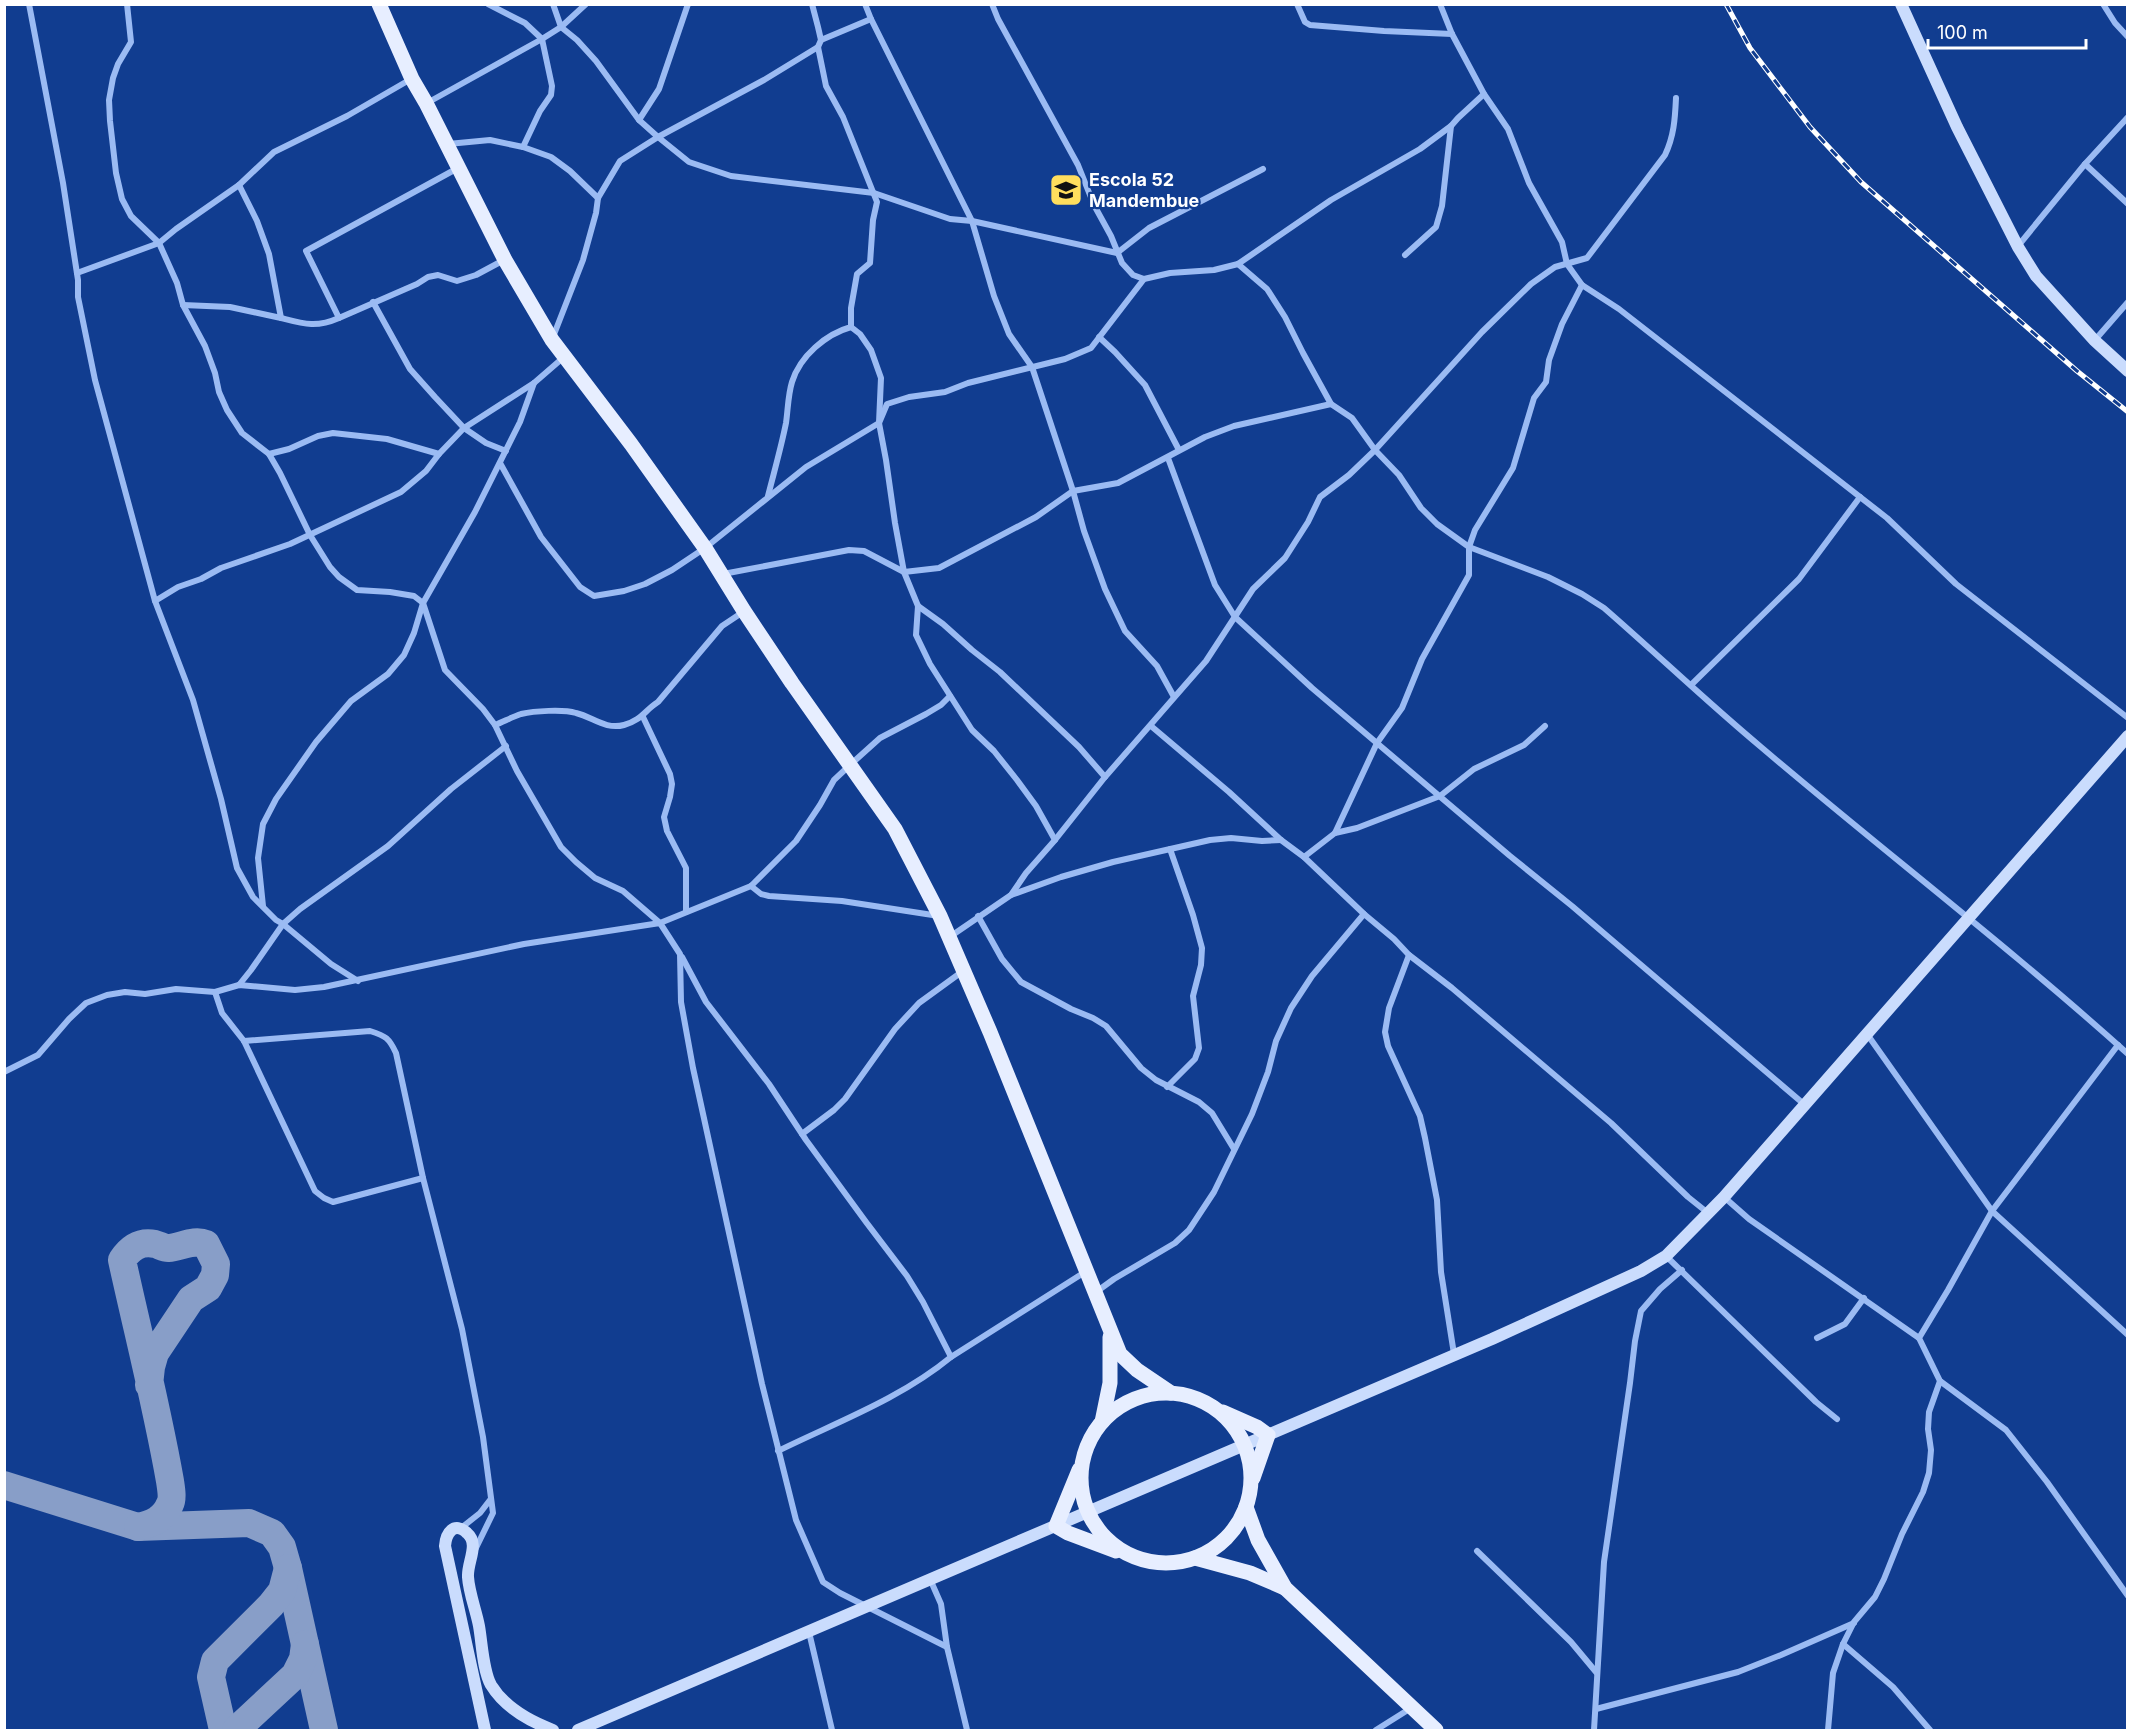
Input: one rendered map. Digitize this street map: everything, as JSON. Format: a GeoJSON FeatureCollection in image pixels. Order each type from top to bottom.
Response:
{"type":"FeatureCollection","features":[{"type":"Feature","properties":{"kind":"main road"},"geometry":{"type":"LineString","coordinates":[[379,4],[412,79],[505,260],[552,340],[631,444],[705,548],[744,611],[896,829],[940,916],[995,1042],[1120,1354],[1137,1370],[1171,1393]]}},
{"type":"Feature","properties":{"kind":"main road"},"geometry":{"type":"LineString","coordinates":[[1102,1422],[1110,1383],[1110,1331]]}},
{"type":"Feature","properties":{"kind":"main road"},"geometry":{"type":"LineString","coordinates":[[1171,1393],[1194,1398],[1215,1409],[1257,1427],[1268,1435],[1250,1486],[1246,1506],[1235,1529],[1217,1546],[1195,1558],[1174,1563],[1153,1563],[1068,1533],[1056,1526],[1082,1465],[1089,1442],[1102,1422],[1122,1405],[1146,1395],[1171,1393]]}},
{"type":"Feature","properties":{"kind":"main road"},"geometry":{"type":"LineString","coordinates":[[1215,1409],[1232,1425],[1244,1444],[1250,1465],[1250,1486]]}},
{"type":"Feature","properties":{"kind":"main road"},"geometry":{"type":"LineString","coordinates":[[1082,1465],[1081,1489],[1088,1512],[1099,1531],[1114,1546],[1133,1557]]}},
{"type":"Feature","properties":{"kind":"main road"},"geometry":{"type":"LineString","coordinates":[[1246,1506],[1258,1540],[1284,1588],[1436,1731]]}},
{"type":"Feature","properties":{"kind":"main road"},"geometry":{"type":"LineString","coordinates":[[1195,1558],[1250,1573],[1284,1588]]}},
{"type":"Feature","properties":{"kind":"street"},"geometry":{"type":"LineString","coordinates":[[29,4],[77,273],[78,297],[95,380],[155,601],[193,700],[221,799],[237,868],[254,897],[276,920],[331,964],[358,981]]}},
{"type":"Feature","properties":{"kind":"street"},"geometry":{"type":"LineString","coordinates":[[127,4],[130,42],[113,78],[110,100],[111,135],[122,199],[131,216],[159,243],[177,283],[183,305],[205,346],[227,410],[242,432],[269,454],[310,535],[334,572],[357,590],[414,596],[423,603],[446,670],[495,725],[517,771],[561,847],[595,878],[623,891],[660,923],[706,1002],[769,1084],[802,1134],[907,1276],[951,1357]]}},
{"type":"Feature","properties":{"kind":"street"},"geometry":{"type":"LineString","coordinates":[[488,4],[525,23],[542,39],[552,86],[551,95],[540,111],[523,147]]}},
{"type":"Feature","properties":{"kind":"street"},"geometry":{"type":"LineString","coordinates":[[553,4],[561,27],[577,40],[596,61],[639,120],[689,162],[731,176],[874,193],[950,219],[972,221],[1117,253]]}},
{"type":"Feature","properties":{"kind":"street"},"geometry":{"type":"LineString","coordinates":[[426,103],[542,39],[561,27],[586,4]]}},
{"type":"Feature","properties":{"kind":"street"},"geometry":{"type":"LineString","coordinates":[[639,120],[659,89],[688,4]]}},
{"type":"Feature","properties":{"kind":"street"},"geometry":{"type":"LineString","coordinates":[[812,4],[815,9],[826,86],[843,117],[877,202],[873,220],[870,262],[857,274],[851,308],[851,327]]}},
{"type":"Feature","properties":{"kind":"street"},"geometry":{"type":"LineString","coordinates":[[865,4],[972,221],[994,297],[1009,334],[1032,367],[1084,531],[1105,589],[1125,631],[1157,666],[1174,697]]}},
{"type":"Feature","properties":{"kind":"street"},"geometry":{"type":"LineString","coordinates":[[992,4],[1078,165],[1122,263],[1133,275],[1144,279],[1170,273],[1214,270],[1238,264],[1331,200],[1420,149],[1451,126],[1484,94]]}},
{"type":"Feature","properties":{"kind":"street"},"geometry":{"type":"LineString","coordinates":[[1297,4],[1305,22],[1310,25],[1452,34]]}},
{"type":"Feature","properties":{"kind":"street"},"geometry":{"type":"LineString","coordinates":[[1440,4],[1452,34],[1484,94],[1508,129],[1529,183],[1562,242],[1567,264],[1582,285],[1638,323],[1887,518],[1956,584],[2127,718]]}},
{"type":"Feature","properties":{"kind":"street"},"geometry":{"type":"LineString","coordinates":[[1900,4],[1957,127],[2018,246],[2036,276],[2094,340],[2127,371]]}},
{"type":"Feature","properties":{"kind":"street"},"geometry":{"type":"LineString","coordinates":[[2103,4],[2115,24],[2127,37]]}},
{"type":"Feature","properties":{"kind":"street"},"geometry":{"type":"LineString","coordinates":[[552,340],[583,260],[598,198],[620,161],[658,137],[764,80],[819,43],[871,19]]}},
{"type":"Feature","properties":{"kind":"street"},"geometry":{"type":"LineString","coordinates":[[77,273],[159,243],[239,185],[274,152],[346,116],[412,79]]}},
{"type":"Feature","properties":{"kind":"street"},"geometry":{"type":"LineString","coordinates":[[1011,895],[1026,873],[1105,777],[1206,661],[1253,589],[1285,558],[1308,522],[1320,497],[1349,475],[1375,450],[1482,332],[1523,292],[1555,267],[1587,258],[1665,155],[1674,129],[1676,98]]}},
{"type":"Feature","properties":{"kind":"street"},"geometry":{"type":"LineString","coordinates":[[2018,246],[2127,117]]}},
{"type":"Feature","properties":{"kind":"street"},"geometry":{"type":"LineString","coordinates":[[1405,255],[1436,227],[1442,206],[1451,126]]}},
{"type":"Feature","properties":{"kind":"street"},"geometry":{"type":"LineString","coordinates":[[447,144],[490,140],[523,147],[551,157],[570,171],[598,198]]}},
{"type":"Feature","properties":{"kind":"street"},"geometry":{"type":"LineString","coordinates":[[2085,164],[2127,204]]}},
{"type":"Feature","properties":{"kind":"street"},"geometry":{"type":"LineString","coordinates":[[339,318],[306,251],[458,168]]}},
{"type":"Feature","properties":{"kind":"street"},"geometry":{"type":"LineString","coordinates":[[1117,253],[1149,228],[1263,169]]}},
{"type":"Feature","properties":{"kind":"street"},"geometry":{"type":"LineString","coordinates":[[239,185],[257,221],[269,254],[281,318]]}},
{"type":"Feature","properties":{"kind":"street"},"geometry":{"type":"LineString","coordinates":[[183,305],[230,307],[319,325],[428,278],[438,275],[457,281],[505,260]]}},
{"type":"Feature","properties":{"kind":"street"},"geometry":{"type":"LineString","coordinates":[[1238,264],[1267,290],[1285,317],[1331,404],[1352,418],[1375,450],[1437,524],[1469,547],[1548,577],[1604,608],[1776,760],[2093,1022],[2127,1054]]}},
{"type":"Feature","properties":{"kind":"street"},"geometry":{"type":"LineString","coordinates":[[500,463],[541,537],[580,587],[594,596],[624,591],[645,584],[672,570],[705,548],[806,467],[879,423],[887,404],[909,397],[945,392],[968,383],[1065,359],[1091,348],[1144,279]]}},
{"type":"Feature","properties":{"kind":"street"},"geometry":{"type":"LineString","coordinates":[[1304,857],[1335,832],[1377,743],[1402,708],[1422,659],[1468,575],[1469,547],[1475,530],[1513,468],[1534,398],[1546,382],[1549,360],[1562,324],[1582,285]]}},
{"type":"Feature","properties":{"kind":"street"},"geometry":{"type":"LineString","coordinates":[[373,302],[410,369],[464,428],[486,443],[506,451]]}},
{"type":"Feature","properties":{"kind":"street"},"geometry":{"type":"LineString","coordinates":[[2094,340],[2127,302]]}},
{"type":"Feature","properties":{"kind":"street"},"geometry":{"type":"LineString","coordinates":[[851,327],[860,334],[872,350],[881,378],[879,423],[904,572],[918,606],[916,635],[930,664],[972,730],[994,751],[1030,798],[1055,840]]}},
{"type":"Feature","properties":{"kind":"street"},"geometry":{"type":"LineString","coordinates":[[768,496],[786,423],[793,378],[805,360],[826,337],[838,330],[851,327]]}},
{"type":"Feature","properties":{"kind":"street"},"geometry":{"type":"LineString","coordinates":[[1099,338],[1115,352],[1144,386],[1179,450]]}},
{"type":"Feature","properties":{"kind":"street"},"geometry":{"type":"LineString","coordinates":[[155,601],[178,587],[201,579],[221,568],[290,544],[401,492],[426,471],[464,428],[534,383],[564,357]]}},
{"type":"Feature","properties":{"kind":"street"},"geometry":{"type":"LineString","coordinates":[[263,906],[258,858],[263,824],[276,799],[316,742],[351,701],[388,674],[404,655],[414,633],[423,603],[459,543],[500,463],[520,422],[534,383]]}},
{"type":"Feature","properties":{"kind":"street"},"geometry":{"type":"LineString","coordinates":[[721,574],[849,550],[864,551],[904,572],[939,568],[1036,517],[1073,491],[1118,483],[1205,437],[1234,426],[1331,404]]}},
{"type":"Feature","properties":{"kind":"street"},"geometry":{"type":"LineString","coordinates":[[269,454],[289,449],[318,436],[333,433],[387,439],[439,454]]}},
{"type":"Feature","properties":{"kind":"street"},"geometry":{"type":"LineString","coordinates":[[1168,458],[1215,585],[1235,617],[1272,653],[1377,743],[1805,1105]]}},
{"type":"Feature","properties":{"kind":"street"},"geometry":{"type":"LineString","coordinates":[[1691,685],[1799,579],[1860,497]]}},
{"type":"Feature","properties":{"kind":"street"},"geometry":{"type":"LineString","coordinates":[[918,606],[1000,672],[1079,747],[1105,777]]}},
{"type":"Feature","properties":{"kind":"street"},"geometry":{"type":"LineString","coordinates":[[495,725],[533,712],[576,713],[606,726],[623,725],[643,717],[722,627],[744,611]]}},
{"type":"Feature","properties":{"kind":"street"},"geometry":{"type":"LineString","coordinates":[[4,1072],[38,1055],[69,1019],[86,1004],[107,995],[125,992],[145,994],[176,989],[214,992],[239,984],[295,990],[358,981],[524,944],[660,923],[751,886],[796,841],[834,780],[880,738],[941,705],[950,696]]}},
{"type":"Feature","properties":{"kind":"street"},"geometry":{"type":"LineString","coordinates":[[643,717],[670,774],[672,784],[664,817],[667,831],[686,868],[686,912]]}},
{"type":"Feature","properties":{"kind":"street"},"geometry":{"type":"LineString","coordinates":[[1151,726],[1281,840],[1304,857],[1394,939],[1408,955],[1452,988],[1611,1123],[1688,1197],[1708,1213]]}},
{"type":"Feature","properties":{"kind":"street"},"geometry":{"type":"LineString","coordinates":[[1335,832],[1357,828],[1440,796],[1474,769],[1524,745],[1545,726]]}},
{"type":"Feature","properties":{"kind":"street"},"geometry":{"type":"LineString","coordinates":[[578,1731],[1454,1354],[1641,1271],[1666,1256],[1724,1197],[2127,736]]}},
{"type":"Feature","properties":{"kind":"street"},"geometry":{"type":"LineString","coordinates":[[239,984],[283,924],[388,846],[451,789],[506,746]]}},
{"type":"Feature","properties":{"kind":"street"},"geometry":{"type":"LineString","coordinates":[[949,938],[1011,895],[1061,877],[1113,862],[1210,840],[1231,838],[1281,840]]}},
{"type":"Feature","properties":{"kind":"street"},"geometry":{"type":"LineString","coordinates":[[1167,1087],[1195,1059],[1199,1048],[1193,996],[1201,965],[1202,948],[1170,849]]}},
{"type":"Feature","properties":{"kind":"street"},"geometry":{"type":"LineString","coordinates":[[751,886],[761,894],[769,896],[842,901],[940,916]]}},
{"type":"Feature","properties":{"kind":"street"},"geometry":{"type":"LineString","coordinates":[[1095,1293],[1114,1279],[1175,1243],[1189,1230],[1214,1192],[1252,1114],[1268,1072],[1276,1041],[1291,1008],[1312,976],[1364,914]]}},
{"type":"Feature","properties":{"kind":"street"},"geometry":{"type":"LineString","coordinates":[[978,916],[1002,959],[1021,982],[1106,1026],[1141,1068],[1167,1087],[1199,1101],[1212,1113],[1234,1149]]}},
{"type":"Feature","properties":{"kind":"street"},"geometry":{"type":"LineString","coordinates":[[680,954],[681,1002],[693,1068],[778,1451],[796,1520],[823,1582],[840,1593],[947,1647]]}},
{"type":"Feature","properties":{"kind":"street"},"geometry":{"type":"LineString","coordinates":[[1408,955],[1389,1008],[1385,1032],[1388,1046],[1420,1116],[1425,1138],[1437,1200],[1441,1272],[1454,1354]]}},
{"type":"Feature","properties":{"kind":"street"},"geometry":{"type":"LineString","coordinates":[[802,1134],[845,1099],[896,1029],[919,1003],[963,970]]}},
{"type":"Feature","properties":{"kind":"street"},"geometry":{"type":"LineString","coordinates":[[214,992],[222,1012],[244,1041],[315,1191],[333,1202],[423,1178]]}},
{"type":"Feature","properties":{"kind":"street"},"geometry":{"type":"LineString","coordinates":[[244,1041],[370,1031],[381,1034],[389,1040],[399,1062],[423,1178],[462,1329],[483,1437],[491,1516],[471,1557]]}},
{"type":"Feature","properties":{"kind":"street"},"geometry":{"type":"LineString","coordinates":[[1867,1034],[1992,1210],[2127,1335]]}},
{"type":"Feature","properties":{"kind":"street"},"geometry":{"type":"LineString","coordinates":[[1918,1338],[1944,1298],[1992,1210],[2118,1046]]}},
{"type":"Feature","properties":{"kind":"street"},"geometry":{"type":"LineString","coordinates":[[1724,1197],[1749,1219],[1918,1338],[1940,1381],[2006,1430],[2083,1531],[2101,1561],[2127,1596]]}},
{"type":"Feature","properties":{"kind":"street"},"geometry":{"type":"LineString","coordinates":[[1666,1256],[1837,1419]]}},
{"type":"Feature","properties":{"kind":"street"},"geometry":{"type":"LineString","coordinates":[[778,1451],[906,1390],[927,1377],[951,1357],[1088,1270]]}},
{"type":"Feature","properties":{"kind":"street"},"geometry":{"type":"LineString","coordinates":[[1594,1731],[1604,1562],[1635,1341],[1641,1311],[1660,1289],[1682,1270]]}},
{"type":"Feature","properties":{"kind":"street"},"geometry":{"type":"LineString","coordinates":[[1817,1338],[1845,1324],[1864,1298]]}},
{"type":"Feature","properties":{"kind":"street"},"geometry":{"type":"LineString","coordinates":[[1828,1731],[1833,1673],[1843,1644],[1854,1622],[1880,1588],[1902,1534],[1923,1492],[1929,1473],[1931,1450],[1928,1429],[1929,1412],[1940,1381]]}},
{"type":"Feature","properties":{"kind":"street"},"geometry":{"type":"LineString","coordinates":[[485,1731],[445,1546],[449,1530],[461,1528],[480,1513],[490,1500]]}},
{"type":"Feature","properties":{"kind":"street"},"geometry":{"type":"LineString","coordinates":[[461,1528],[469,1534],[474,1548],[468,1576],[492,1685],[514,1710],[533,1723],[553,1731]]}},
{"type":"Feature","properties":{"kind":"street"},"geometry":{"type":"LineString","coordinates":[[1477,1551],[1571,1642],[1596,1672]]}},
{"type":"Feature","properties":{"kind":"street"},"geometry":{"type":"LineString","coordinates":[[930,1579],[941,1605],[947,1647],[967,1731]]}},
{"type":"Feature","properties":{"kind":"street"},"geometry":{"type":"LineString","coordinates":[[1596,1709],[1738,1672],[1854,1622]]}},
{"type":"Feature","properties":{"kind":"street"},"geometry":{"type":"LineString","coordinates":[[808,1631],[832,1731]]}},
{"type":"Feature","properties":{"kind":"street"},"geometry":{"type":"LineString","coordinates":[[1843,1644],[1893,1687],[1909,1703],[1930,1731]]}},
{"type":"Feature","properties":{"kind":"street"},"geometry":{"type":"LineString","coordinates":[[1376,1731],[1411,1707]]}},
{"type":"Feature","properties":{"kind":"taxiway"},"geometry":{"type":"LineString","coordinates":[[138,1527],[161,1517],[170,1504],[172,1493],[122,1260],[132,1249],[145,1244],[155,1244],[165,1248],[192,1243],[206,1244],[216,1264],[215,1275],[208,1288],[191,1299],[155,1353],[149,1385]]}},
{"type":"Feature","properties":{"kind":"taxiway"},"geometry":{"type":"LineString","coordinates":[[4,1485],[138,1527],[249,1523],[272,1533],[282,1547],[288,1568],[324,1730]]}},
{"type":"Feature","properties":{"kind":"taxiway"},"geometry":{"type":"LineString","coordinates":[[223,1730],[211,1677],[215,1661],[282,1591],[288,1568]]}},
{"type":"Feature","properties":{"kind":"taxiway"},"geometry":{"type":"LineString","coordinates":[[236,1730],[295,1675],[303,1659],[305,1644]]}},
{"type":"Feature","properties":{"kind":"railway"},"geometry":{"type":"LineString","coordinates":[[1726,4],[1750,48],[1810,127],[1861,182],[2077,371],[2128,412]]}},
{"type":"Feature","properties":{"kind":"place","name":"Escola 52 Mandembue"},"geometry":{"type":"Point","coordinates":[1066,190]}}]}
